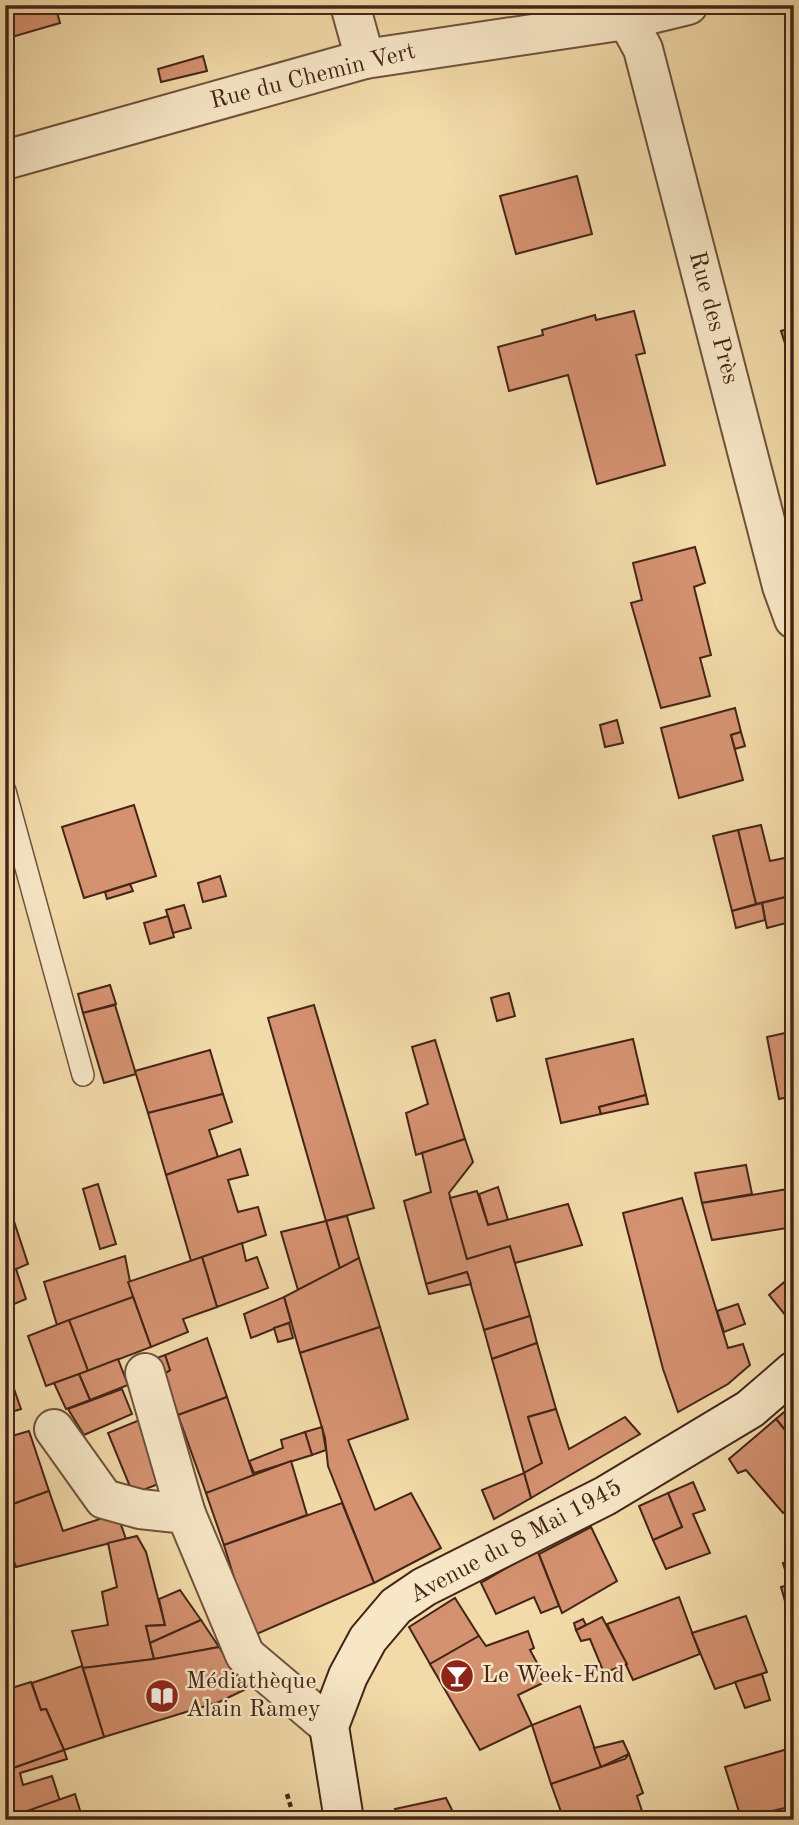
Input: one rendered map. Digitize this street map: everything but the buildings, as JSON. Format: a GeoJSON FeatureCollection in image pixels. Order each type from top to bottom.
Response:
{"type":"FeatureCollection","features":[{"type":"Feature","properties":{"kind":"street"},"geometry":{"type":"LineString","coordinates":[[350,5],[365,59]]}},
{"type":"Feature","properties":{"kind":"street","name":"Rue du Chemin Vert"},"geometry":{"type":"LineString","coordinates":[[5,160],[365,59],[623,13],[688,5]]}},
{"type":"Feature","properties":{"kind":"street","name":"Rue des Près"},"geometry":{"type":"LineString","coordinates":[[623,13],[643,49],[782,586],[794,619]]}},
{"type":"Feature","properties":{"kind":"street","name":"Avenue du 8 Mai 1945"},"geometry":{"type":"LineString","coordinates":[[344,1820],[337,1791],[329,1726],[348,1676],[368,1639],[396,1606],[424,1587],[605,1496],[750,1409],[794,1371]]}},
{"type":"Feature","properties":{"kind":"street"},"geometry":{"type":"LineString","coordinates":[[145,1373],[186,1514],[245,1655],[329,1726]]}},
{"type":"Feature","properties":{"kind":"street"},"geometry":{"type":"LineString","coordinates":[[54,1429],[104,1499],[140,1509],[186,1514]]}},
{"type":"Feature","properties":{"kind":"lane"},"geometry":{"type":"LineString","coordinates":[[5,791],[83,1075]]}},
{"type":"Feature","properties":{"kind":"path"},"geometry":{"type":"LineString","coordinates":[[287,1794],[292,1811]]}},
{"type":"Feature","properties":{"kind":"place","name":"Le Week-End"},"geometry":{"type":"Point","coordinates":[457,1676]}},
{"type":"Feature","properties":{"kind":"place","name":"Médiathèque Alain Ramey"},"geometry":{"type":"Point","coordinates":[162,1696]}}]}
